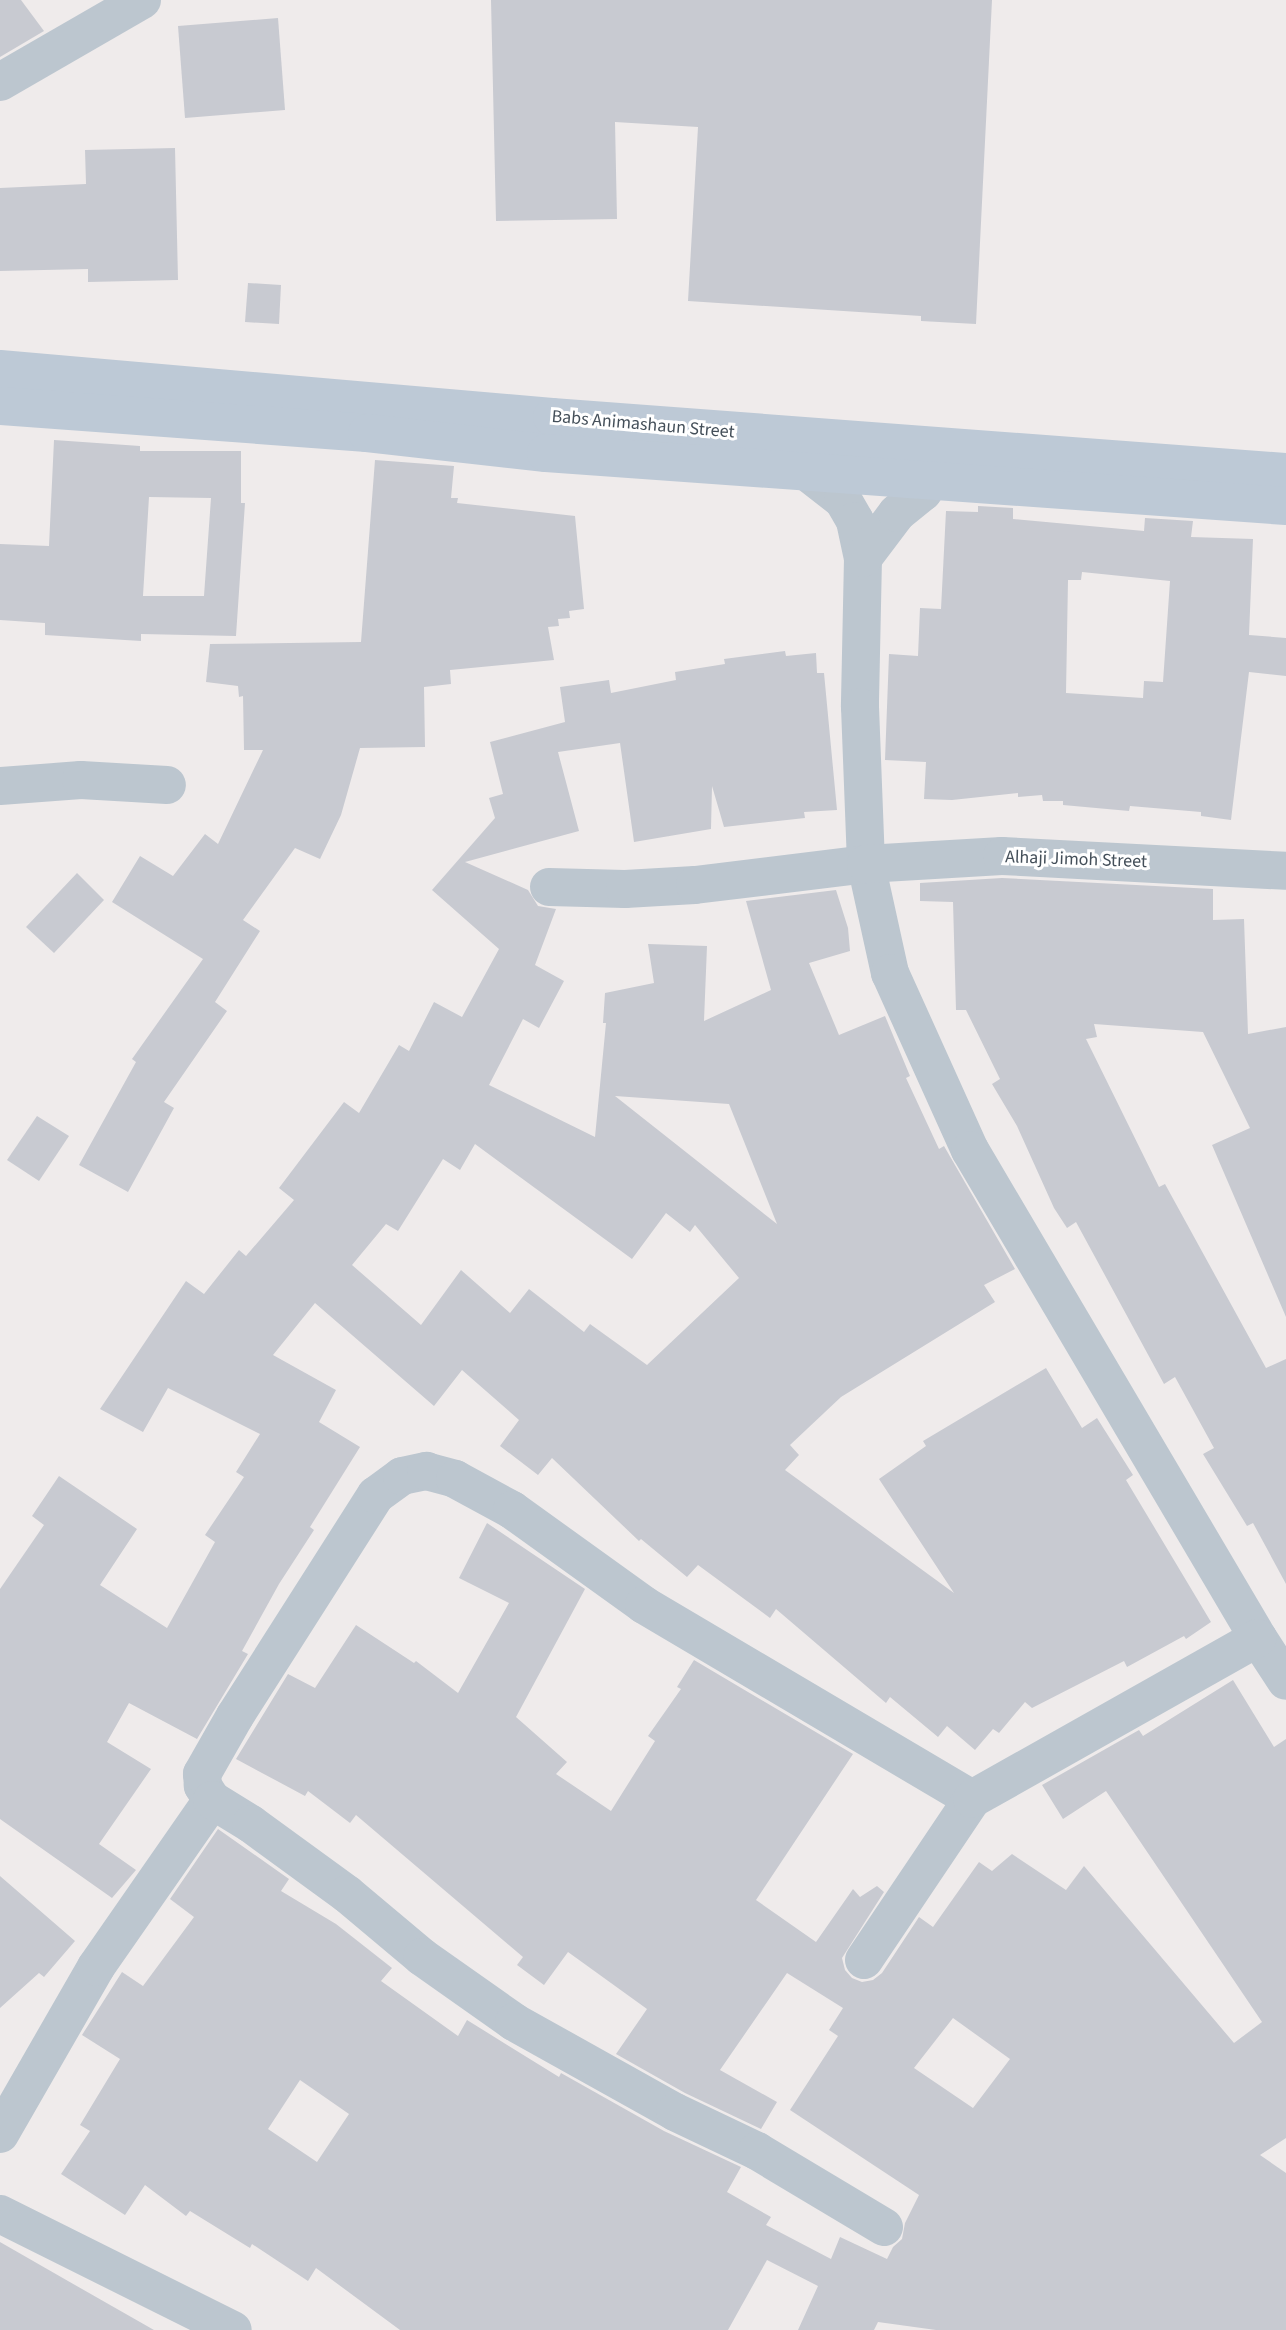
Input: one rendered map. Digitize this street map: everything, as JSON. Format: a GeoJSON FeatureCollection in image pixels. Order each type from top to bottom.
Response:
{"type":"FeatureCollection","features":[{"type":"Feature","properties":{"kind":"main road","name":"Babs Animashaun Street"},"geometry":{"type":"LineString","coordinates":[[0,369],[552,418],[1286,472]]}},
{"type":"Feature","properties":{"kind":"main road","name":"Babs Animashaun Street"},"geometry":{"type":"LineString","coordinates":[[0,406],[216,420],[546,453],[1286,506]]}},
{"type":"Feature","properties":{"kind":"street"},"geometry":{"type":"LineString","coordinates":[[0,82],[142,0]]}},
{"type":"Feature","properties":{"kind":"street"},"geometry":{"type":"LineString","coordinates":[[807,472],[843,500],[855,522],[863,558],[859,707],[866,864],[890,972],[970,1150],[1286,1681]]}},
{"type":"Feature","properties":{"kind":"street"},"geometry":{"type":"LineString","coordinates":[[863,558],[897,513],[923,492],[932,479]]}},
{"type":"Feature","properties":{"kind":"street"},"geometry":{"type":"LineString","coordinates":[[0,786],[81,780],[167,785]]}},
{"type":"Feature","properties":{"kind":"street","name":"Alhaji Jimoh Street"},"geometry":{"type":"LineString","coordinates":[[549,887],[695,885],[866,864],[1002,856],[1286,871]]}},
{"type":"Feature","properties":{"kind":"street"},"geometry":{"type":"LineString","coordinates":[[884,2227],[757,2151],[675,2112],[514,2022],[422,1957],[347,1894],[251,1824],[212,1800],[203,1786],[202,1774],[235,1716],[376,1495],[402,1476],[426,1471],[455,1479],[512,1510],[644,1605],[972,1799]]}},
{"type":"Feature","properties":{"kind":"street"},"geometry":{"type":"LineString","coordinates":[[864,1960],[972,1799],[1258,1638]]}},
{"type":"Feature","properties":{"kind":"street"},"geometry":{"type":"LineString","coordinates":[[0,2134],[96,1968],[212,1800]]}},
{"type":"Feature","properties":{"kind":"street"},"geometry":{"type":"LineString","coordinates":[[0,2214],[233,2330]]}},
{"type":"Feature","properties":{"kind":"building"},"geometry":{"type":"Polygon","coordinates":[[[0,0],[21,0],[44,31],[0,57],[0,0]]]}},
{"type":"Feature","properties":{"kind":"building"},"geometry":{"type":"Polygon","coordinates":[[[491,0],[992,0],[976,324],[921,321],[921,316],[688,301],[698,127],[615,122],[617,219],[496,221],[491,0]]]}},
{"type":"Feature","properties":{"kind":"building"},"geometry":{"type":"Polygon","coordinates":[[[278,18],[285,110],[185,118],[178,26],[278,18]]]}},
{"type":"Feature","properties":{"kind":"building"},"geometry":{"type":"Polygon","coordinates":[[[175,148],[178,280],[88,282],[88,269],[0,271],[0,188],[86,184],[85,150],[175,148]]]}},
{"type":"Feature","properties":{"kind":"building"},"geometry":{"type":"Polygon","coordinates":[[[248,283],[281,285],[279,324],[245,322],[248,283]]]}},
{"type":"Feature","properties":{"kind":"building"},"geometry":{"type":"Polygon","coordinates":[[[54,440],[140,446],[140,451],[241,451],[241,503],[245,503],[236,636],[141,634],[141,641],[45,635],[45,623],[0,620],[0,544],[49,546],[54,440]],[[149,497],[143,596],[204,596],[211,498],[149,497]]]}},
{"type":"Feature","properties":{"kind":"building"},"geometry":{"type":"Polygon","coordinates":[[[375,460],[454,466],[451,498],[458,498],[457,503],[575,516],[584,609],[569,611],[570,618],[558,619],[559,626],[548,627],[554,660],[450,670],[451,684],[424,687],[425,747],[360,748],[341,815],[320,859],[295,848],[243,920],[260,931],[215,1002],[227,1011],[164,1102],[174,1108],[128,1192],[79,1165],[136,1062],[132,1059],[203,959],[112,902],[140,856],[173,876],[205,834],[218,844],[263,750],[244,750],[243,696],[239,697],[238,686],[206,682],[210,644],[361,642],[375,460]]]}},
{"type":"Feature","properties":{"kind":"building"},"geometry":{"type":"Polygon","coordinates":[[[978,506],[1013,508],[1013,519],[1144,531],[1145,518],[1193,521],[1191,537],[1253,539],[1249,635],[1286,638],[1286,676],[1249,672],[1231,820],[1201,816],[1201,812],[1130,806],[1129,811],[1063,805],[1063,801],[1043,801],[1042,795],[1018,797],[1018,793],[952,800],[924,799],[926,762],[885,760],[889,654],[918,656],[920,608],[941,609],[946,511],[978,512],[978,506]],[[1082,572],[1081,580],[1068,580],[1066,693],[1143,698],[1144,681],[1163,682],[1170,581],[1082,572]]]}},
{"type":"Feature","properties":{"kind":"building"},"geometry":{"type":"Polygon","coordinates":[[[785,651],[786,656],[816,653],[817,673],[824,673],[837,810],[804,812],[805,818],[724,827],[712,786],[711,829],[634,842],[620,743],[558,752],[579,831],[465,862],[528,890],[538,906],[556,909],[535,965],[564,981],[539,1028],[523,1019],[489,1085],[595,1137],[606,1023],[603,1023],[605,993],[654,983],[648,944],[707,946],[704,1021],[771,990],[746,901],[836,890],[848,928],[850,951],[809,963],[839,1035],[885,1016],[910,1076],[906,1078],[939,1149],[944,1146],[1015,1269],[984,1285],[995,1302],[841,1397],[790,1445],[799,1455],[785,1470],[954,1593],[879,1479],[926,1446],[923,1441],[1046,1368],[1082,1428],[1097,1418],[1133,1475],[1126,1480],[1211,1622],[1186,1639],[1184,1636],[1127,1667],[1124,1661],[1032,1708],[1025,1702],[999,1733],[993,1729],[975,1750],[947,1726],[938,1737],[890,1697],[886,1703],[776,1609],[770,1618],[698,1565],[687,1577],[641,1539],[639,1541],[552,1458],[538,1475],[500,1446],[519,1420],[462,1370],[434,1406],[315,1303],[273,1355],[336,1390],[319,1422],[360,1447],[310,1527],[314,1530],[279,1584],[242,1651],[248,1654],[197,1739],[129,1703],[107,1742],[151,1769],[99,1844],[136,1870],[112,1898],[0,1819],[0,1589],[44,1525],[32,1516],[59,1476],[137,1529],[100,1585],[167,1628],[215,1542],[205,1535],[244,1477],[236,1472],[260,1434],[168,1388],[143,1432],[100,1409],[186,1281],[204,1294],[239,1250],[246,1256],[294,1200],[279,1188],[344,1102],[359,1113],[399,1045],[409,1051],[434,1002],[462,1017],[499,949],[432,890],[495,818],[489,798],[503,794],[490,742],[565,722],[560,687],[609,680],[611,693],[676,680],[675,672],[725,664],[724,659],[785,651]],[[615,1096],[777,1224],[729,1104],[615,1096]],[[475,1144],[460,1170],[443,1159],[398,1231],[386,1224],[352,1265],[421,1325],[461,1270],[510,1313],[529,1289],[584,1332],[590,1324],[647,1365],[739,1278],[695,1225],[690,1232],[666,1213],[632,1259],[475,1144]]]}},
{"type":"Feature","properties":{"kind":"building"},"geometry":{"type":"Polygon","coordinates":[[[77,873],[104,900],[54,953],[26,927],[77,873]]]}},
{"type":"Feature","properties":{"kind":"building"},"geometry":{"type":"Polygon","coordinates":[[[1002,878],[1213,889],[1213,920],[1244,919],[1248,1034],[1286,1027],[1286,1317],[1212,1145],[1250,1128],[1203,1032],[1094,1024],[1097,1037],[1086,1039],[1159,1187],[1165,1184],[1266,1368],[1286,1359],[1286,1584],[1253,1523],[1247,1526],[1203,1454],[1214,1448],[1175,1377],[1164,1384],[1076,1222],[1067,1228],[1054,1208],[1017,1126],[992,1084],[1000,1079],[966,1010],[956,1010],[953,902],[920,901],[920,883],[1002,878]]]}},
{"type":"Feature","properties":{"kind":"building"},"geometry":{"type":"Polygon","coordinates":[[[37,1116],[69,1136],[39,1181],[7,1160],[37,1116]]]}},
{"type":"Feature","properties":{"kind":"building"},"geometry":{"type":"Polygon","coordinates":[[[487,1523],[585,1589],[516,1717],[567,1762],[556,1774],[611,1811],[655,1741],[648,1736],[681,1689],[677,1687],[694,1660],[853,1754],[756,1900],[816,1942],[853,1889],[860,1897],[877,1886],[884,1892],[842,1958],[845,1970],[852,1978],[862,1982],[873,1980],[882,1973],[919,1917],[933,1927],[979,1862],[992,1871],[1012,1854],[1066,1890],[1084,1866],[1234,2043],[1262,2022],[1106,1791],[1063,1819],[1042,1785],[1139,1730],[1143,1736],[1233,1680],[1274,1747],[1286,1739],[1286,2138],[1260,2155],[1286,2173],[1286,2330],[936,2330],[878,2322],[874,2330],[798,2330],[818,2286],[767,2260],[728,2330],[400,2330],[316,2268],[308,2281],[252,2244],[250,2248],[190,2211],[186,2216],[145,2185],[125,2215],[61,2174],[90,2131],[80,2125],[120,2059],[82,2035],[122,1972],[143,1986],[194,1917],[170,1899],[218,1829],[289,1879],[281,1891],[336,1924],[392,1968],[381,1981],[458,2036],[467,2020],[559,2077],[561,2073],[664,2131],[741,2167],[727,2192],[771,2217],[766,2225],[831,2259],[840,2237],[887,2259],[893,2247],[902,2239],[905,2223],[919,2195],[790,2110],[838,2036],[829,2030],[843,2008],[787,1973],[720,2070],[777,2102],[761,2129],[685,2093],[616,2054],[647,2009],[568,1952],[544,1985],[517,1965],[523,1957],[356,1815],[350,1823],[308,1791],[305,1796],[236,1759],[288,1674],[315,1688],[356,1625],[414,1663],[416,1661],[458,1693],[509,1603],[459,1578],[487,1523]],[[953,2018],[914,2068],[973,2108],[1010,2059],[953,2018]],[[300,2080],[268,2129],[317,2162],[349,2114],[300,2080]]]}},
{"type":"Feature","properties":{"kind":"building"},"geometry":{"type":"Polygon","coordinates":[[[0,1876],[75,1941],[44,1977],[39,1973],[0,2008],[0,1876]]]}},
{"type":"Feature","properties":{"kind":"building"},"geometry":{"type":"Polygon","coordinates":[[[0,2242],[68,2281],[154,2330],[0,2330],[0,2242]]]}}]}
